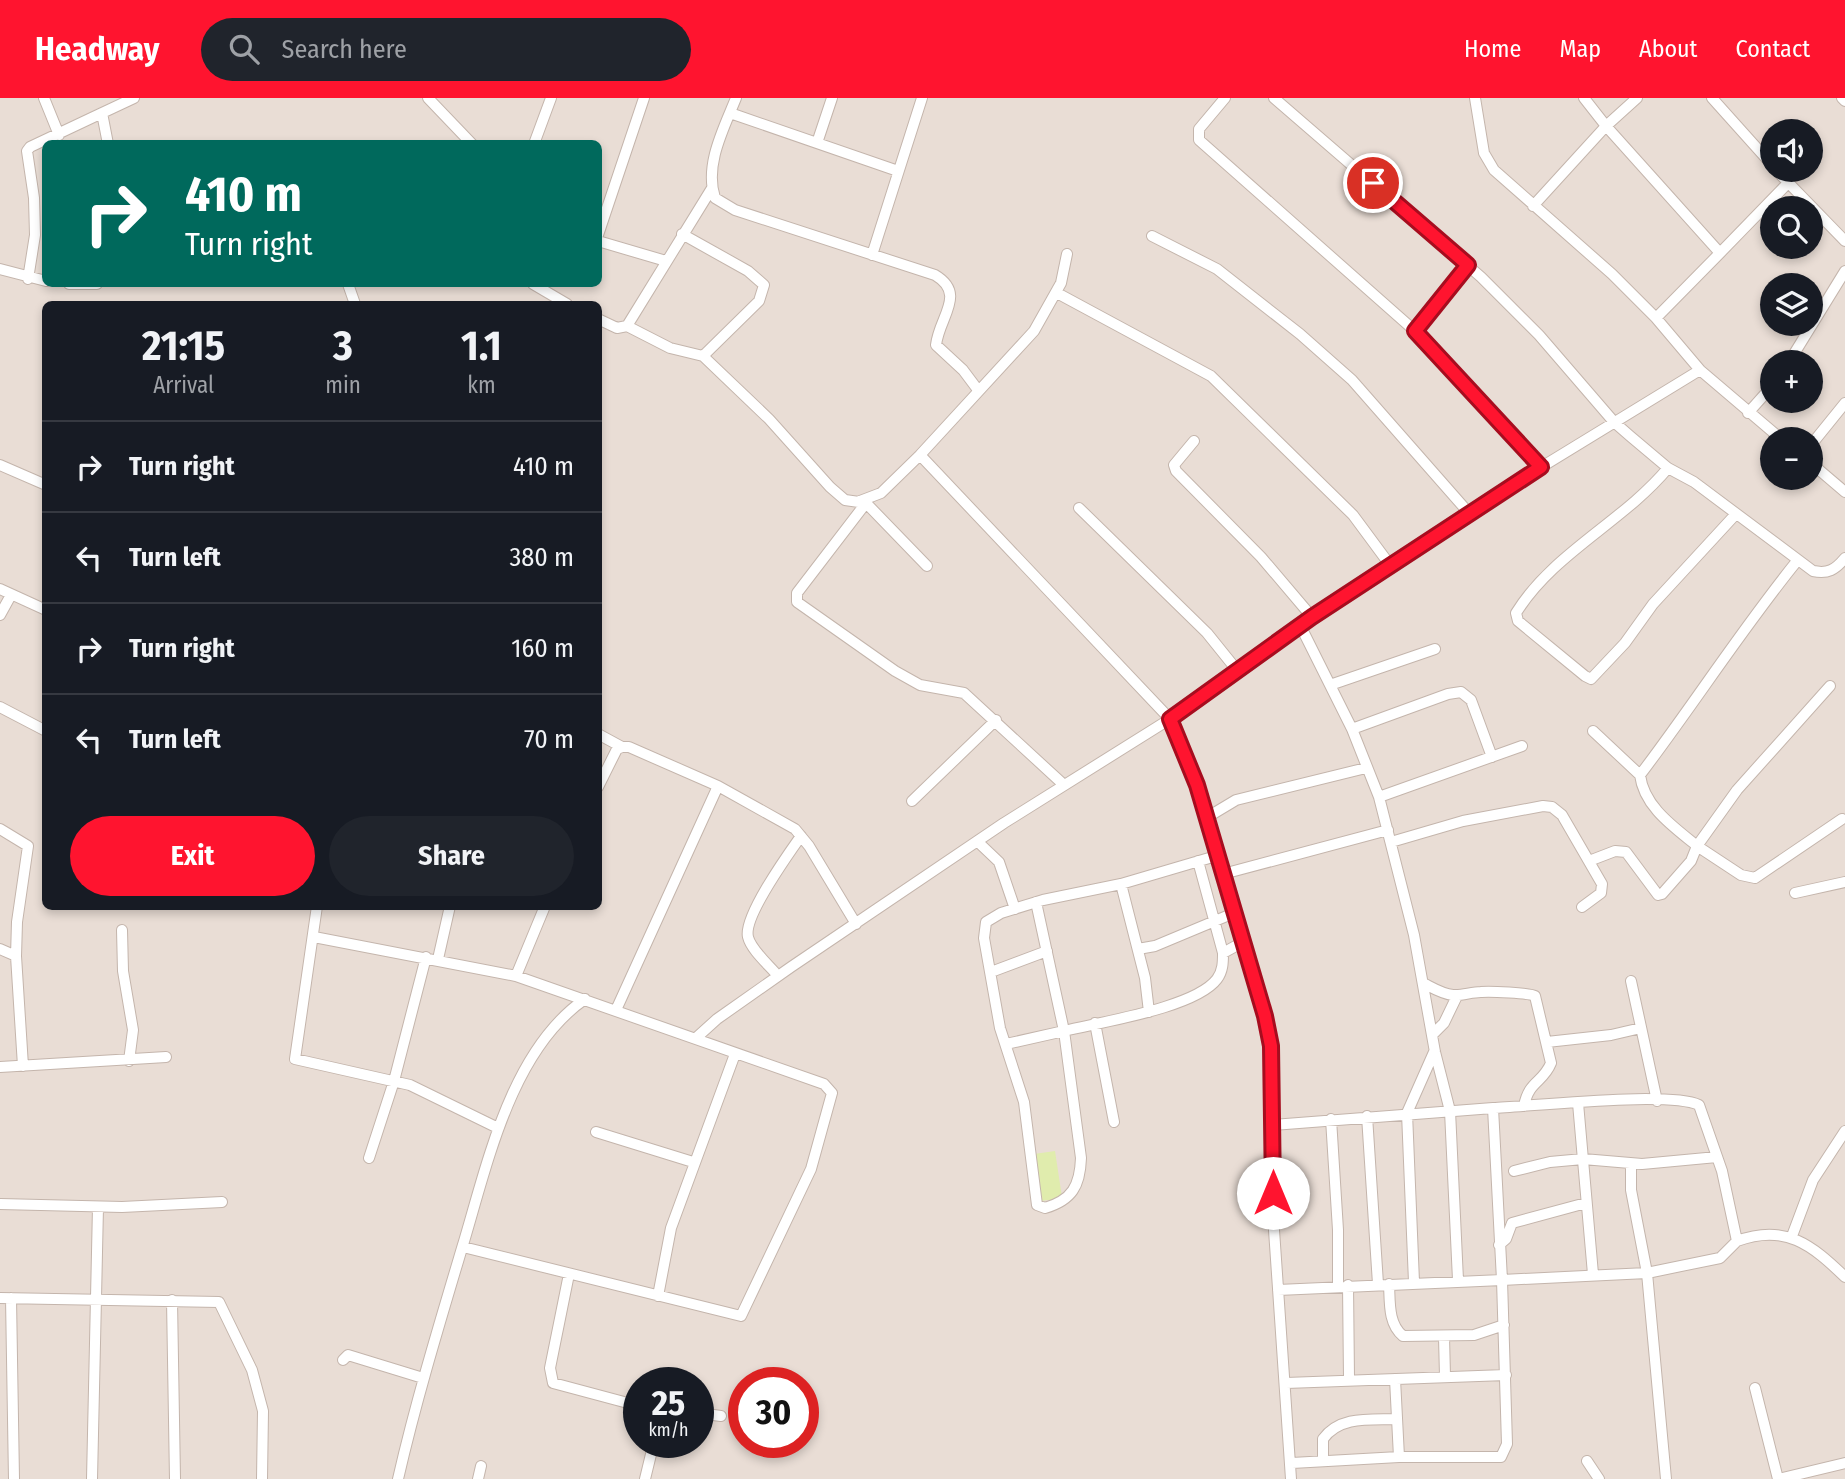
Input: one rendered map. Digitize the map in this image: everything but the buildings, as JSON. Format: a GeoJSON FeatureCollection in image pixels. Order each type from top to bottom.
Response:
{"type":"FeatureCollection","features":[{"type":"Feature","properties":{"kind":"street"},"geometry":{"type":"LineString","coordinates":[[44,98],[59,135]]}},
{"type":"Feature","properties":{"kind":"street"},"geometry":{"type":"LineString","coordinates":[[46,140],[134,98]]}},
{"type":"Feature","properties":{"kind":"street"},"geometry":{"type":"LineString","coordinates":[[428,98],[468,140]]}},
{"type":"Feature","properties":{"kind":"street"},"geometry":{"type":"LineString","coordinates":[[535,140],[551,98]]}},
{"type":"Feature","properties":{"kind":"street"},"geometry":{"type":"LineString","coordinates":[[602,223],[645,98]]}},
{"type":"Feature","properties":{"kind":"street"},"geometry":{"type":"LineString","coordinates":[[627,326],[712,188],[713,163],[736,98]]}},
{"type":"Feature","properties":{"kind":"street"},"geometry":{"type":"LineString","coordinates":[[817,143],[832,98]]}},
{"type":"Feature","properties":{"kind":"street"},"geometry":{"type":"LineString","coordinates":[[872,255],[922,98]]}},
{"type":"Feature","properties":{"kind":"street"},"geometry":{"type":"LineString","coordinates":[[1225,98],[1199,129],[1199,140],[1415,331],[1541,467]]}},
{"type":"Feature","properties":{"kind":"street"},"geometry":{"type":"LineString","coordinates":[[1274,98],[1468,265],[1539,335],[1614,422],[1668,468],[1694,482],[1813,571],[1827,573],[1837,568],[1845,558]]}},
{"type":"Feature","properties":{"kind":"street"},"geometry":{"type":"LineString","coordinates":[[1475,98],[1484,153],[1503,180],[1612,274],[1656,318],[1700,370],[1766,427]]}},
{"type":"Feature","properties":{"kind":"street"},"geometry":{"type":"LineString","coordinates":[[1584,98],[1720,253]]}},
{"type":"Feature","properties":{"kind":"street"},"geometry":{"type":"LineString","coordinates":[[1534,206],[1606,126],[1637,98]]}},
{"type":"Feature","properties":{"kind":"street"},"geometry":{"type":"LineString","coordinates":[[1713,98],[1760,151]]}},
{"type":"Feature","properties":{"kind":"street"},"geometry":{"type":"LineString","coordinates":[[102,113],[107,140]]}},
{"type":"Feature","properties":{"kind":"street"},"geometry":{"type":"LineString","coordinates":[[730,113],[898,171]]}},
{"type":"Feature","properties":{"kind":"street"},"geometry":{"type":"LineString","coordinates":[[28,279],[34,235],[34,198],[27,151],[30,146],[42,141]]}},
{"type":"Feature","properties":{"kind":"street"},"geometry":{"type":"LineString","coordinates":[[1656,318],[1788,183],[1845,241]]}},
{"type":"Feature","properties":{"kind":"street"},"geometry":{"type":"LineString","coordinates":[[712,188],[721,204],[735,210],[946,282],[951,296],[936,345],[963,370],[978,390]]}},
{"type":"Feature","properties":{"kind":"street"},"geometry":{"type":"LineString","coordinates":[[682,234],[748,271],[764,285],[759,301],[703,356]]}},
{"type":"Feature","properties":{"kind":"street"},"geometry":{"type":"LineString","coordinates":[[1153,236],[1217,269],[1300,334],[1352,380],[1468,512]]}},
{"type":"Feature","properties":{"kind":"street"},"geometry":{"type":"LineString","coordinates":[[602,242],[666,261]]}},
{"type":"Feature","properties":{"kind":"street"},"geometry":{"type":"LineString","coordinates":[[1064,785],[964,693],[920,685],[895,671],[797,602],[797,593],[863,502],[881,493],[920,455],[1034,331],[1057,293],[1067,254]]}},
{"type":"Feature","properties":{"kind":"street"},"geometry":{"type":"LineString","coordinates":[[1415,331],[1468,265]]}},
{"type":"Feature","properties":{"kind":"street"},"geometry":{"type":"LineString","coordinates":[[0,269],[28,279],[42,281]]}},
{"type":"Feature","properties":{"kind":"street"},"geometry":{"type":"LineString","coordinates":[[1796,350],[1845,271]]}},
{"type":"Feature","properties":{"kind":"street"},"geometry":{"type":"LineString","coordinates":[[538,287],[562,301]]}},
{"type":"Feature","properties":{"kind":"street"},"geometry":{"type":"LineString","coordinates":[[1057,293],[1210,376],[1353,515],[1390,565]]}},
{"type":"Feature","properties":{"kind":"street"},"geometry":{"type":"LineString","coordinates":[[602,321],[617,328],[627,326],[670,348],[703,356],[769,419],[830,487],[845,500],[863,502],[927,566]]}},
{"type":"Feature","properties":{"kind":"street"},"geometry":{"type":"LineString","coordinates":[[696,1038],[716,1019],[778,976],[1064,785],[1170,719],[1236,669],[1468,512],[1700,370]]}},
{"type":"Feature","properties":{"kind":"street"},"geometry":{"type":"LineString","coordinates":[[1748,413],[1760,400]]}},
{"type":"Feature","properties":{"kind":"street"},"geometry":{"type":"LineString","coordinates":[[1823,430],[1845,403]]}},
{"type":"Feature","properties":{"kind":"street"},"geometry":{"type":"LineString","coordinates":[[1194,441],[1174,465],[1176,471],[1261,557],[1312,617]]}},
{"type":"Feature","properties":{"kind":"street"},"geometry":{"type":"LineString","coordinates":[[929,443],[931,466]]}},
{"type":"Feature","properties":{"kind":"street"},"geometry":{"type":"LineString","coordinates":[[920,455],[1170,719],[1187,758],[1243,942],[1271,1046],[1278,1290],[1291,1479]]}},
{"type":"Feature","properties":{"kind":"street"},"geometry":{"type":"LineString","coordinates":[[0,465],[42,483]]}},
{"type":"Feature","properties":{"kind":"street"},"geometry":{"type":"LineString","coordinates":[[1668,468],[1638,500],[1539,583],[1516,613],[1518,621],[1585,676],[1591,679],[1600,671],[1625,643],[1653,604],[1735,515]]}},
{"type":"Feature","properties":{"kind":"street"},"geometry":{"type":"LineString","coordinates":[[1823,473],[1845,492]]}},
{"type":"Feature","properties":{"kind":"street"},"geometry":{"type":"LineString","coordinates":[[1079,508],[1207,633],[1236,669]]}},
{"type":"Feature","properties":{"kind":"street"},"geometry":{"type":"LineString","coordinates":[[1640,775],[1705,689],[1750,619],[1797,561]]}},
{"type":"Feature","properties":{"kind":"street"},"geometry":{"type":"LineString","coordinates":[[0,589],[42,608]]}},
{"type":"Feature","properties":{"kind":"street"},"geometry":{"type":"LineString","coordinates":[[0,615],[11,595]]}},
{"type":"Feature","properties":{"kind":"street"},"geometry":{"type":"LineString","coordinates":[[1300,625],[1352,729],[1379,797],[1391,842],[1423,983],[1434,1052],[1450,1111],[1458,1280]]}},
{"type":"Feature","properties":{"kind":"street"},"geometry":{"type":"LineString","coordinates":[[1330,685],[1435,649]]}},
{"type":"Feature","properties":{"kind":"street"},"geometry":{"type":"LineString","coordinates":[[1589,861],[1615,851],[1626,852],[1658,895],[1690,861],[1697,846],[1737,790],[1830,686]]}},
{"type":"Feature","properties":{"kind":"street"},"geometry":{"type":"LineString","coordinates":[[1352,729],[1448,694],[1461,692],[1471,700],[1492,757]]}},
{"type":"Feature","properties":{"kind":"street"},"geometry":{"type":"LineString","coordinates":[[0,707],[42,729]]}},
{"type":"Feature","properties":{"kind":"street"},"geometry":{"type":"LineString","coordinates":[[912,801],[996,720]]}},
{"type":"Feature","properties":{"kind":"street"},"geometry":{"type":"LineString","coordinates":[[1593,731],[1640,775],[1645,793],[1658,813],[1697,846],[1741,875],[1755,878],[1842,819]]}},
{"type":"Feature","properties":{"kind":"street"},"geometry":{"type":"LineString","coordinates":[[602,736],[622,747]]}},
{"type":"Feature","properties":{"kind":"street"},"geometry":{"type":"LineString","coordinates":[[1379,797],[1522,746]]}},
{"type":"Feature","properties":{"kind":"street"},"geometry":{"type":"LineString","coordinates":[[602,779],[617,749],[629,747],[718,786],[795,829],[856,924]]}},
{"type":"Feature","properties":{"kind":"street"},"geometry":{"type":"LineString","coordinates":[[1206,818],[1236,800],[1366,768]]}},
{"type":"Feature","properties":{"kind":"street"},"geometry":{"type":"LineString","coordinates":[[616,1010],[718,786]]}},
{"type":"Feature","properties":{"kind":"street"},"geometry":{"type":"LineString","coordinates":[[1391,842],[1463,821],[1552,807],[1562,815],[1603,889],[1583,907]]}},
{"type":"Feature","properties":{"kind":"street"},"geometry":{"type":"LineString","coordinates":[[0,829],[28,846],[17,922],[16,956],[23,1066]]}},
{"type":"Feature","properties":{"kind":"street"},"geometry":{"type":"LineString","coordinates":[[1223,874],[1388,830]]}},
{"type":"Feature","properties":{"kind":"street"},"geometry":{"type":"LineString","coordinates":[[778,976],[751,942],[748,928],[767,886],[801,836]]}},
{"type":"Feature","properties":{"kind":"street"},"geometry":{"type":"LineString","coordinates":[[978,842],[999,862],[1015,909]]}},
{"type":"Feature","properties":{"kind":"street"},"geometry":{"type":"LineString","coordinates":[[1036,902],[1064,1031],[1081,1158],[1080,1173],[1070,1196],[1062,1203],[1045,1208],[1037,1205],[1035,1198],[1024,1102],[1006,1044],[984,939],[986,922],[989,918],[1036,902],[1121,884],[1216,856]]}},
{"type":"Feature","properties":{"kind":"street"},"geometry":{"type":"LineString","coordinates":[[1006,1044],[1149,1012],[1213,983],[1220,974],[1223,953],[1198,861]]}},
{"type":"Feature","properties":{"kind":"street"},"geometry":{"type":"LineString","coordinates":[[1795,893],[1845,882]]}},
{"type":"Feature","properties":{"kind":"street"},"geometry":{"type":"LineString","coordinates":[[1121,884],[1138,949],[1149,1012]]}},
{"type":"Feature","properties":{"kind":"street"},"geometry":{"type":"LineString","coordinates":[[317,910],[295,1059],[410,1085],[498,1128]]}},
{"type":"Feature","properties":{"kind":"street"},"geometry":{"type":"LineString","coordinates":[[438,959],[449,910]]}},
{"type":"Feature","properties":{"kind":"street"},"geometry":{"type":"LineString","coordinates":[[516,976],[543,910]]}},
{"type":"Feature","properties":{"kind":"street"},"geometry":{"type":"LineString","coordinates":[[1138,949],[1155,946],[1234,913]]}},
{"type":"Feature","properties":{"kind":"street"},"geometry":{"type":"LineString","coordinates":[[122,930],[123,971],[133,1030],[129,1062]]}},
{"type":"Feature","properties":{"kind":"street"},"geometry":{"type":"LineString","coordinates":[[314,937],[516,976],[696,1038],[828,1088],[832,1098],[811,1170],[744,1314],[736,1316],[463,1247]]}},
{"type":"Feature","properties":{"kind":"street"},"geometry":{"type":"LineString","coordinates":[[1223,953],[1243,942]]}},
{"type":"Feature","properties":{"kind":"street"},"geometry":{"type":"LineString","coordinates":[[0,949],[16,956]]}},
{"type":"Feature","properties":{"kind":"street"},"geometry":{"type":"LineString","coordinates":[[991,972],[1047,951]]}},
{"type":"Feature","properties":{"kind":"street"},"geometry":{"type":"LineString","coordinates":[[369,1158],[394,1081],[426,957]]}},
{"type":"Feature","properties":{"kind":"street"},"geometry":{"type":"LineString","coordinates":[[1631,981],[1657,1101]]}},
{"type":"Feature","properties":{"kind":"street"},"geometry":{"type":"LineString","coordinates":[[1423,983],[1443,993],[1457,996],[1479,992],[1511,995],[1530,993],[1538,1002],[1551,1063],[1549,1069],[1529,1088],[1524,1106]]}},
{"type":"Feature","properties":{"kind":"street"},"geometry":{"type":"LineString","coordinates":[[568,1010],[570,993]]}},
{"type":"Feature","properties":{"kind":"street"},"geometry":{"type":"LineString","coordinates":[[1432,1035],[1444,1023],[1457,996]]}},
{"type":"Feature","properties":{"kind":"street"},"geometry":{"type":"LineString","coordinates":[[398,1479],[424,1378],[498,1128],[527,1070],[568,1010],[585,999]]}},
{"type":"Feature","properties":{"kind":"street"},"geometry":{"type":"LineString","coordinates":[[1095,1023],[1115,1122]]}},
{"type":"Feature","properties":{"kind":"street"},"geometry":{"type":"LineString","coordinates":[[1547,1042],[1611,1035],[1641,1028]]}},
{"type":"Feature","properties":{"kind":"street"},"geometry":{"type":"LineString","coordinates":[[1413,1282],[1407,1113],[1434,1052]]}},
{"type":"Feature","properties":{"kind":"street"},"geometry":{"type":"LineString","coordinates":[[658,1296],[671,1228],[735,1054]]}},
{"type":"Feature","properties":{"kind":"street"},"geometry":{"type":"LineString","coordinates":[[0,1067],[129,1062],[166,1057]]}},
{"type":"Feature","properties":{"kind":"street"},"geometry":{"type":"LineString","coordinates":[[1273,1125],[1524,1106],[1690,1101],[1699,1105],[1717,1157],[1737,1241]]}},
{"type":"Feature","properties":{"kind":"street"},"geometry":{"type":"LineString","coordinates":[[1578,1103],[1592,1274]]}},
{"type":"Feature","properties":{"kind":"street"},"geometry":{"type":"LineString","coordinates":[[1292,1463],[1399,1457],[1501,1457],[1507,1444],[1506,1375],[1493,1108]]}},
{"type":"Feature","properties":{"kind":"street"},"geometry":{"type":"LineString","coordinates":[[1367,1116],[1384,1284],[1396,1331],[1404,1336],[1444,1337],[1474,1335],[1504,1325]]}},
{"type":"Feature","properties":{"kind":"street"},"geometry":{"type":"LineString","coordinates":[[1331,1119],[1349,1378]]}},
{"type":"Feature","properties":{"kind":"street"},"geometry":{"type":"LineString","coordinates":[[1792,1237],[1813,1180],[1845,1131]]}},
{"type":"Feature","properties":{"kind":"street"},"geometry":{"type":"LineString","coordinates":[[596,1132],[694,1162]]}},
{"type":"Feature","properties":{"kind":"street"},"geometry":{"type":"LineString","coordinates":[[1514,1171],[1550,1162],[1583,1159],[1630,1164],[1717,1157]]}},
{"type":"Feature","properties":{"kind":"street"},"geometry":{"type":"LineString","coordinates":[[1630,1164],[1631,1191],[1647,1273],[1666,1479]]}},
{"type":"Feature","properties":{"kind":"street"},"geometry":{"type":"LineString","coordinates":[[0,1204],[98,1207],[222,1202]]}},
{"type":"Feature","properties":{"kind":"street"},"geometry":{"type":"LineString","coordinates":[[1499,1245],[1506,1239],[1512,1223],[1586,1203]]}},
{"type":"Feature","properties":{"kind":"street"},"geometry":{"type":"LineString","coordinates":[[92,1479],[98,1207]]}},
{"type":"Feature","properties":{"kind":"street"},"geometry":{"type":"LineString","coordinates":[[1278,1290],[1647,1273],[1720,1258],[1737,1241],[1792,1237],[1805,1242],[1845,1277]]}},
{"type":"Feature","properties":{"kind":"street"},"geometry":{"type":"LineString","coordinates":[[569,1274],[550,1368],[553,1383],[623,1402]]}},
{"type":"Feature","properties":{"kind":"street"},"geometry":{"type":"LineString","coordinates":[[15,1479],[6,1298],[214,1301],[222,1307],[252,1370],[263,1411],[262,1479]]}},
{"type":"Feature","properties":{"kind":"street"},"geometry":{"type":"LineString","coordinates":[[172,1300],[174,1479]]}},
{"type":"Feature","properties":{"kind":"street"},"geometry":{"type":"LineString","coordinates":[[1444,1337],[1445,1376]]}},
{"type":"Feature","properties":{"kind":"street"},"geometry":{"type":"LineString","coordinates":[[343,1360],[348,1355],[424,1378]]}},
{"type":"Feature","properties":{"kind":"street"},"geometry":{"type":"LineString","coordinates":[[1286,1383],[1349,1378],[1506,1375]]}},
{"type":"Feature","properties":{"kind":"street"},"geometry":{"type":"LineString","coordinates":[[1395,1378],[1399,1457]]}},
{"type":"Feature","properties":{"kind":"street"},"geometry":{"type":"LineString","coordinates":[[1755,1388],[1778,1479],[1845,1463]]}},
{"type":"Feature","properties":{"kind":"street"},"geometry":{"type":"LineString","coordinates":[[714,1415],[721,1416]]}},
{"type":"Feature","properties":{"kind":"street"},"geometry":{"type":"LineString","coordinates":[[1323,1461],[1323,1439],[1335,1426],[1351,1421],[1397,1419]]}},
{"type":"Feature","properties":{"kind":"street"},"geometry":{"type":"LineString","coordinates":[[645,1479],[650,1458]]}},
{"type":"Feature","properties":{"kind":"street"},"geometry":{"type":"LineString","coordinates":[[1587,1461],[1599,1479]]}},
{"type":"Feature","properties":{"kind":"street"},"geometry":{"type":"LineString","coordinates":[[478,1479],[481,1466]]}},
{"type":"Feature","properties":{"kind":"shaded area"},"geometry":{"type":"Polygon","coordinates":[[[0,98],[1845,98],[1845,1479],[0,1479],[0,98]]]}},
{"type":"Feature","properties":{"kind":"green space"},"geometry":{"type":"Polygon","coordinates":[[[1055,1151],[1062,1197],[1056,1198],[1056,1202],[1052,1204],[1048,1200],[1041,1201],[1034,1154],[1055,1151]]]}},
{"type":"Feature","properties":{"kind":"route"},"geometry":{"type":"LineString","coordinates":[[1273,1193],[1271,1046],[1265,1016],[1197,785],[1170,719],[1236,669],[1312,617],[1468,512],[1541,467],[1497,423],[1415,331],[1468,265],[1373,183]]}}]}
